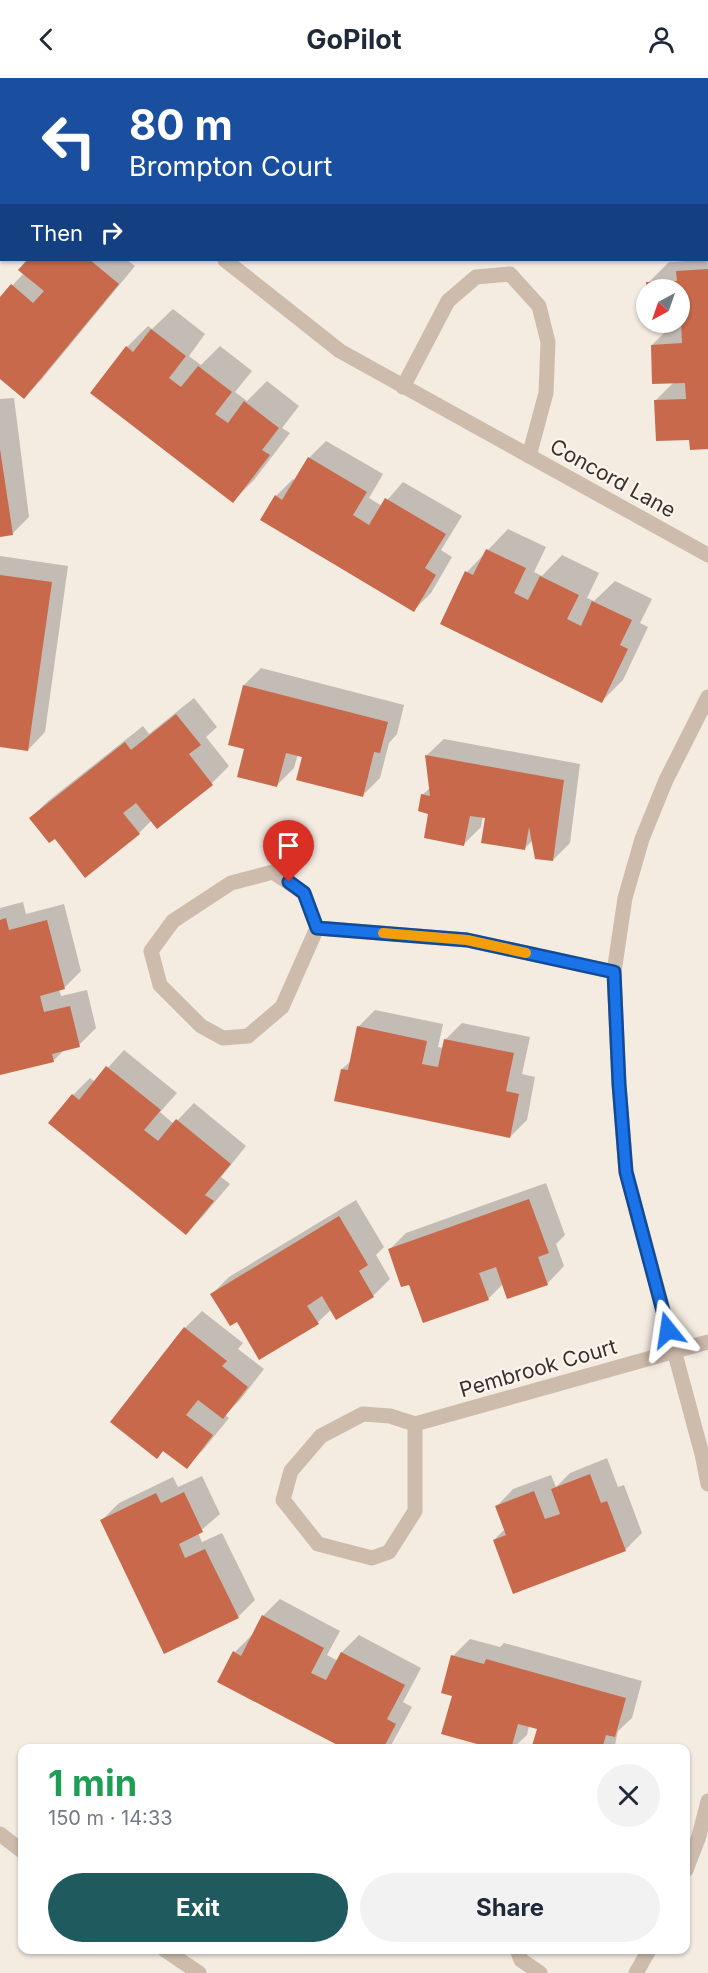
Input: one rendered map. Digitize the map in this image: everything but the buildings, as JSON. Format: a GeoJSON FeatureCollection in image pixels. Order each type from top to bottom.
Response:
{"type":"FeatureCollection","features":[{"type":"Feature","properties":{"kind":"street","name":"Concord Lane"},"geometry":{"type":"LineString","coordinates":[[226,261],[340,351],[708,555]]}},
{"type":"Feature","properties":{"kind":"street","name":"Concord Lane"},"geometry":{"type":"LineString","coordinates":[[403,387],[448,301],[476,277],[510,274],[539,306],[548,342],[546,393],[530,456]]}},
{"type":"Feature","properties":{"kind":"street"},"geometry":{"type":"LineString","coordinates":[[708,697],[666,780],[642,839],[625,898],[614,972],[626,1172],[702,1454],[708,1484]]}},
{"type":"Feature","properties":{"kind":"street"},"geometry":{"type":"LineString","coordinates":[[273,872],[304,893],[317,928],[282,1007],[248,1036],[223,1038],[201,1026],[160,985],[151,951],[173,921],[231,883],[273,872]]}},
{"type":"Feature","properties":{"kind":"street"},"geometry":{"type":"LineString","coordinates":[[317,928],[467,940],[614,972]]}},
{"type":"Feature","properties":{"kind":"street","name":"Pembrook Court"},"geometry":{"type":"LineString","coordinates":[[415,1425],[708,1342]]}},
{"type":"Feature","properties":{"kind":"street"},"geometry":{"type":"LineString","coordinates":[[363,1414],[390,1416],[415,1425],[415,1512],[389,1552],[372,1558],[318,1544],[283,1500],[291,1471],[321,1436],[363,1414]]}},
{"type":"Feature","properties":{"kind":"street"},"geometry":{"type":"LineString","coordinates":[[690,1860],[708,1801]]}},
{"type":"Feature","properties":{"kind":"street"},"geometry":{"type":"LineString","coordinates":[[0,1834],[18,1848]]}},
{"type":"Feature","properties":{"kind":"street"},"geometry":{"type":"LineString","coordinates":[[171,1954],[199,1973]]}},
{"type":"Feature","properties":{"kind":"street"},"geometry":{"type":"LineString","coordinates":[[519,1954],[521,1960],[540,1973]]}},
{"type":"Feature","properties":{"kind":"street"},"geometry":{"type":"LineString","coordinates":[[636,1973],[647,1954]]}},
{"type":"Feature","properties":{"kind":"slow traffic"},"geometry":{"type":"LineString","coordinates":[[383,933],[467,940],[526,953]]}},
{"type":"Feature","properties":{"kind":"route"},"geometry":{"type":"LineString","coordinates":[[289,882],[304,893],[317,928],[467,940],[614,972],[626,1172],[668,1330]]}}]}
